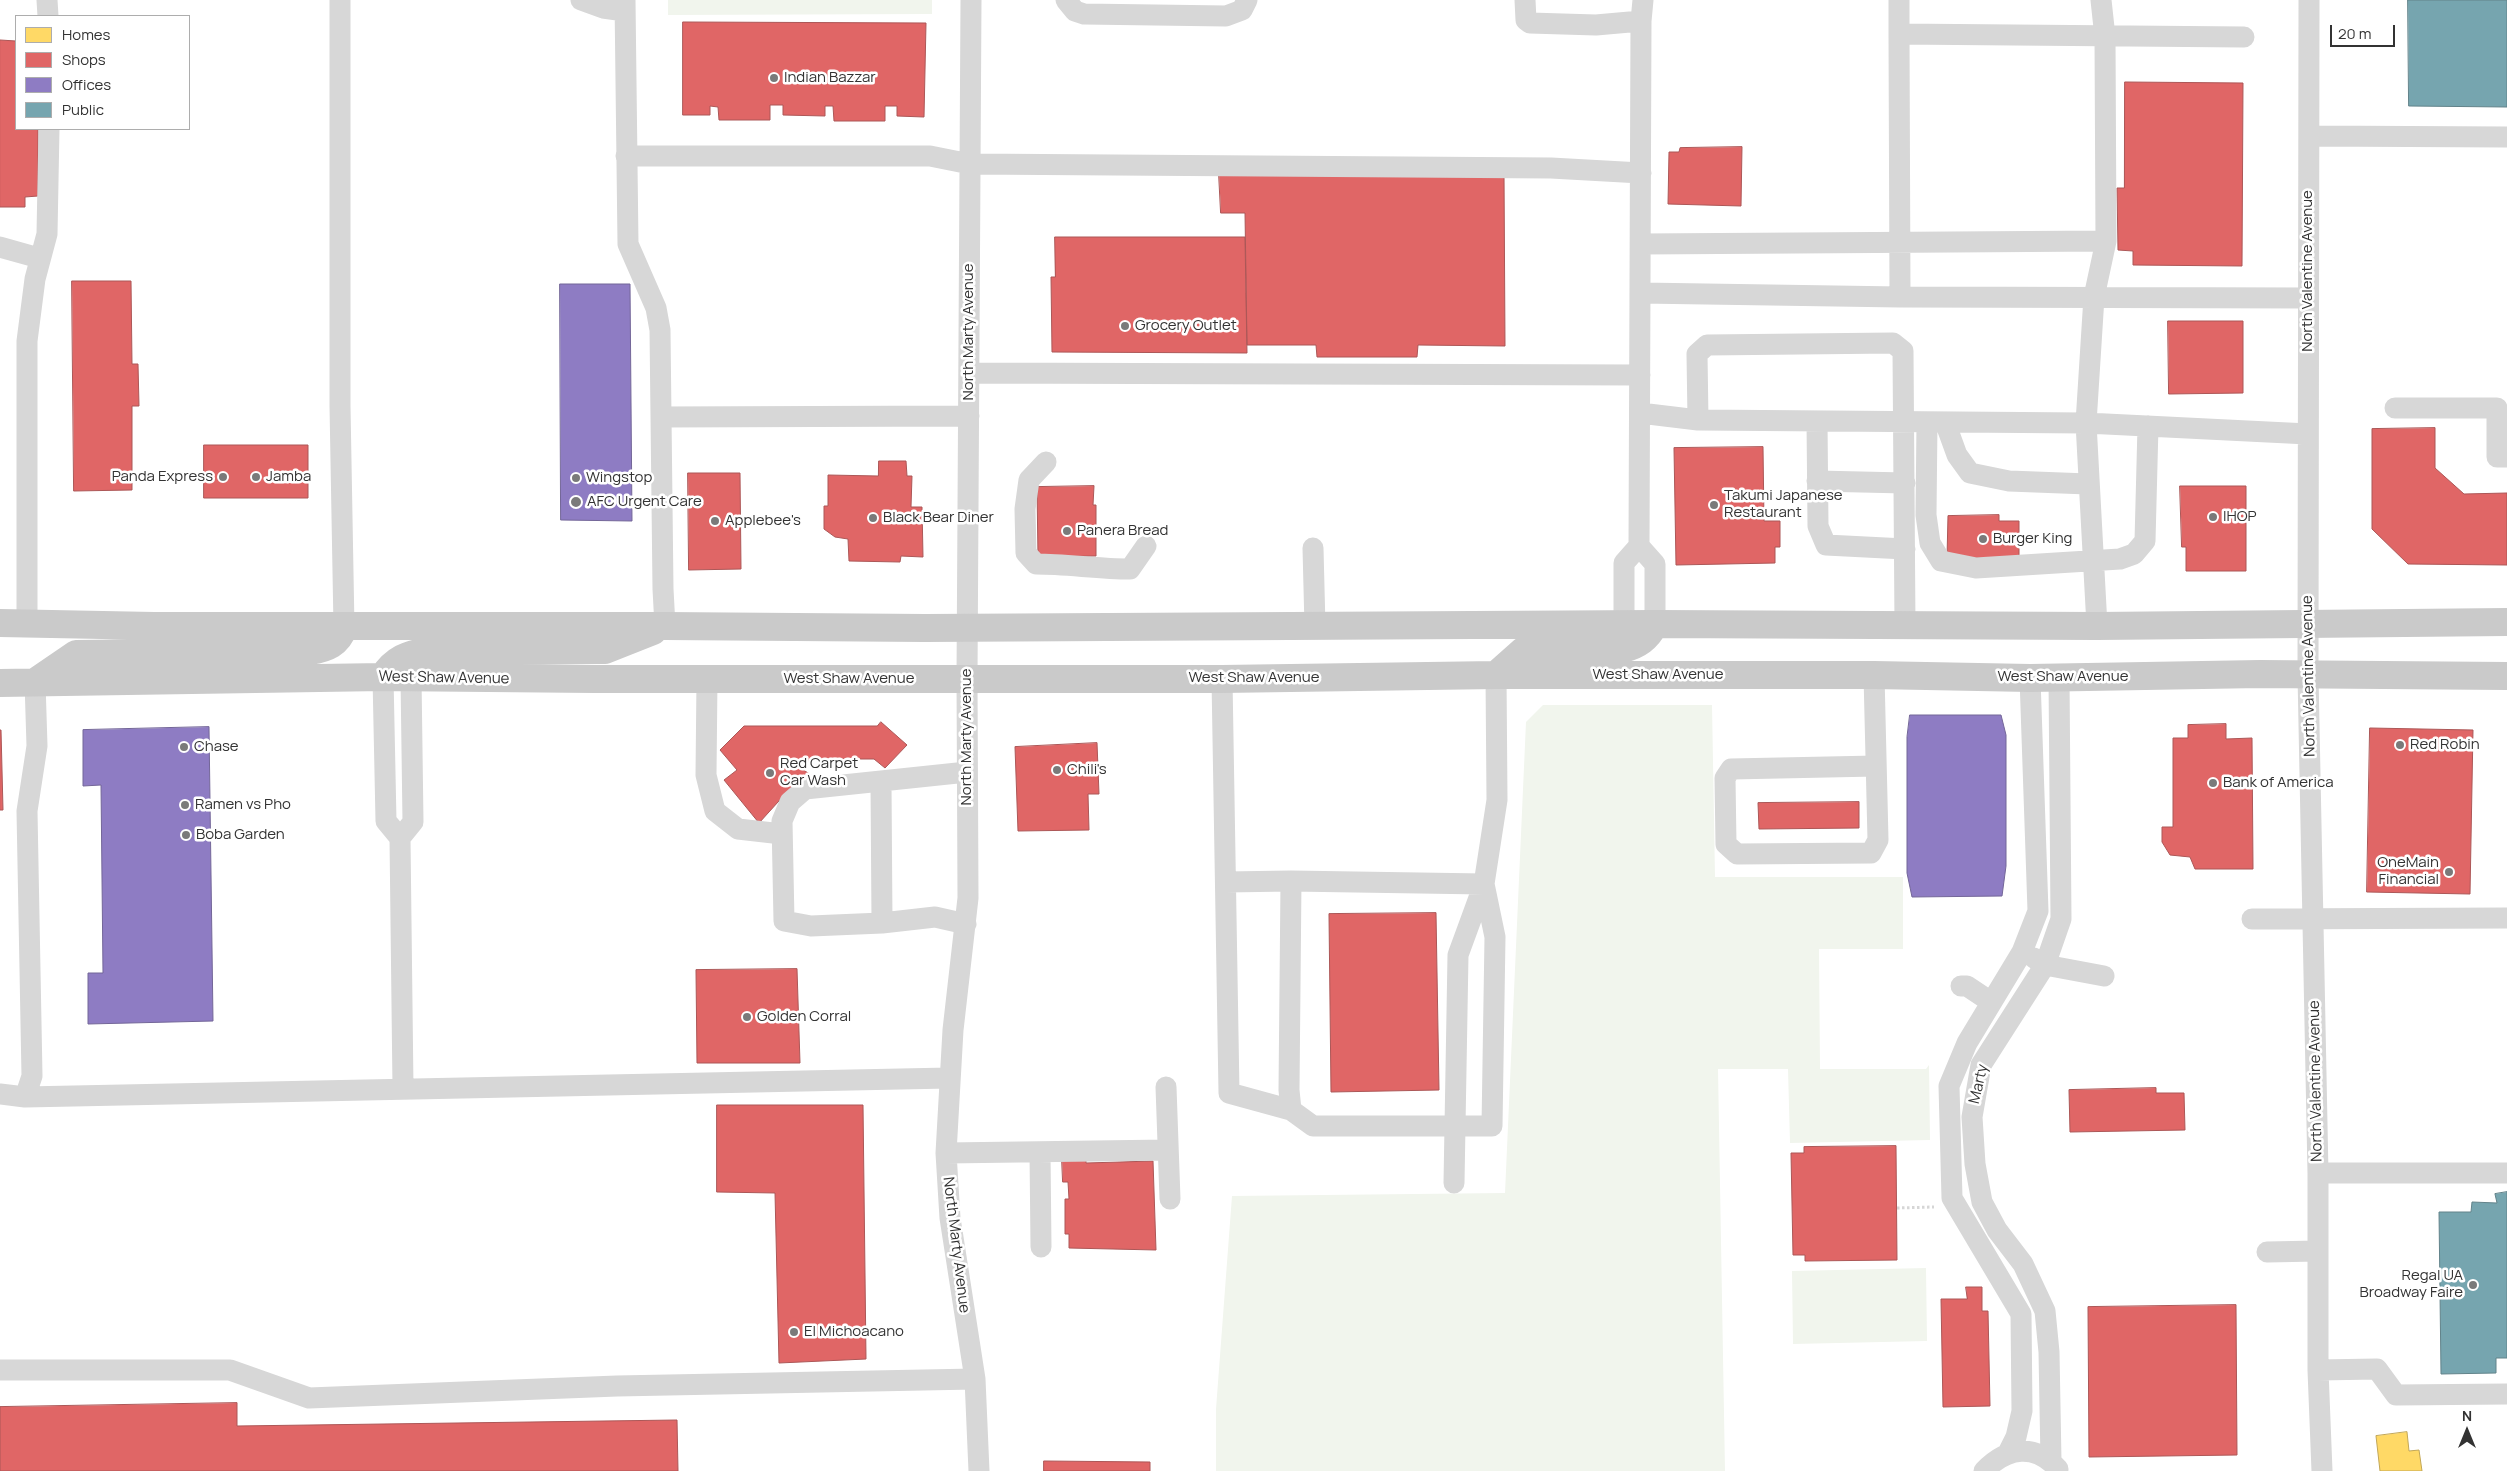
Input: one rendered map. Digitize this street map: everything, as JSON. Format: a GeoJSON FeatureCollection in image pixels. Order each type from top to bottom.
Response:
{"type":"FeatureCollection","features":[{"type":"Feature","properties":{"kind":"main road"},"geometry":{"type":"LineString","coordinates":[[0,623],[344,627],[666,626],[968,628],[1655,624],[2097,626],[2507,622]]}},
{"type":"Feature","properties":{"kind":"main road"},"geometry":{"type":"LineString","coordinates":[[1496,676],[1523,651],[1623,649],[1637,645],[1646,637],[1655,624]]}},
{"type":"Feature","properties":{"kind":"main road"},"geometry":{"type":"LineString","coordinates":[[383,677],[389,666],[401,657],[413,653],[428,651],[605,650],[666,626]]}},
{"type":"Feature","properties":{"kind":"main road"},"geometry":{"type":"LineString","coordinates":[[36,682],[76,654],[310,651],[333,644],[340,637],[344,627]]}},
{"type":"Feature","properties":{"kind":"main road","name":"West Shaw Avenue"},"geometry":{"type":"LineString","coordinates":[[0,683],[383,677],[1222,679],[1874,675],[2030,678],[2308,675],[2507,676]]}},
{"type":"Feature","properties":{"kind":"street"},"geometry":{"type":"LineString","coordinates":[[47,0],[48,15]]}},
{"type":"Feature","properties":{"kind":"street"},"geometry":{"type":"LineString","coordinates":[[340,0],[340,406],[344,627]]}},
{"type":"Feature","properties":{"kind":"street"},"geometry":{"type":"LineString","coordinates":[[581,0],[603,8],[625,6],[628,244],[656,308],[660,330],[662,579],[666,626]]}},
{"type":"Feature","properties":{"kind":"street","name":"North Marty Avenue"},"geometry":{"type":"LineString","coordinates":[[971,0],[966,924],[949,1078],[946,1153],[950,1218],[974,1379],[979,1471]]}},
{"type":"Feature","properties":{"kind":"street"},"geometry":{"type":"LineString","coordinates":[[1066,0],[1075,11],[1084,14],[1226,16],[1242,10],[1248,0]]}},
{"type":"Feature","properties":{"kind":"street"},"geometry":{"type":"LineString","coordinates":[[1525,0],[1526,20],[1530,23],[1596,25],[1641,21]]}},
{"type":"Feature","properties":{"kind":"street"},"geometry":{"type":"LineString","coordinates":[[1643,0],[1641,21],[1642,244],[1639,546],[1654,564],[1655,624]]}},
{"type":"Feature","properties":{"kind":"street"},"geometry":{"type":"LineString","coordinates":[[1899,0],[1900,297]]}},
{"type":"Feature","properties":{"kind":"street"},"geometry":{"type":"LineString","coordinates":[[2097,626],[2086,423],[2094,297],[2106,241],[2105,37],[2102,0]]}},
{"type":"Feature","properties":{"kind":"street","name":"North Valentine Avenue"},"geometry":{"type":"LineString","coordinates":[[2309,0],[2308,675],[2318,1173],[2318,1370],[2322,1471]]}},
{"type":"Feature","properties":{"kind":"street"},"geometry":{"type":"LineString","coordinates":[[1899,34],[2244,37]]}},
{"type":"Feature","properties":{"kind":"street"},"geometry":{"type":"LineString","coordinates":[[27,623],[27,341],[39,258],[47,234],[49,212],[49,130]]}},
{"type":"Feature","properties":{"kind":"street"},"geometry":{"type":"LineString","coordinates":[[2309,136],[2507,137]]}},
{"type":"Feature","properties":{"kind":"street"},"geometry":{"type":"LineString","coordinates":[[626,156],[930,156],[970,164],[1551,168],[1641,173]]}},
{"type":"Feature","properties":{"kind":"street"},"geometry":{"type":"LineString","coordinates":[[1642,244],[2106,241]]}},
{"type":"Feature","properties":{"kind":"street"},"geometry":{"type":"LineString","coordinates":[[0,247],[39,258]]}},
{"type":"Feature","properties":{"kind":"street"},"geometry":{"type":"LineString","coordinates":[[1641,293],[1900,297],[2308,298]]}},
{"type":"Feature","properties":{"kind":"street"},"geometry":{"type":"LineString","coordinates":[[1698,420],[1697,354],[1708,345],[1893,343],[1903,351],[1905,626]]}},
{"type":"Feature","properties":{"kind":"street"},"geometry":{"type":"LineString","coordinates":[[969,373],[1640,375]]}},
{"type":"Feature","properties":{"kind":"street"},"geometry":{"type":"LineString","coordinates":[[2394,408],[2497,408],[2497,457],[2507,456]]}},
{"type":"Feature","properties":{"kind":"street"},"geometry":{"type":"LineString","coordinates":[[1640,413],[1698,420],[2086,423],[2308,434]]}},
{"type":"Feature","properties":{"kind":"street"},"geometry":{"type":"LineString","coordinates":[[660,417],[969,416]]}},
{"type":"Feature","properties":{"kind":"street"},"geometry":{"type":"LineString","coordinates":[[1816,421],[1818,526],[1826,545],[1905,549]]}},
{"type":"Feature","properties":{"kind":"street"},"geometry":{"type":"LineString","coordinates":[[1936,422],[1956,455],[1970,473],[2009,481],[2088,484]]}},
{"type":"Feature","properties":{"kind":"street"},"geometry":{"type":"LineString","coordinates":[[1936,422],[1926,515],[1930,543],[1941,561],[1976,568],[2120,560],[2134,554],[2145,541],[2148,426]]}},
{"type":"Feature","properties":{"kind":"street"},"geometry":{"type":"LineString","coordinates":[[1046,462],[1030,480],[1025,509],[1026,553],[1036,564],[1064,564],[1098,569],[1130,569],[1146,546]]}},
{"type":"Feature","properties":{"kind":"street"},"geometry":{"type":"LineString","coordinates":[[1817,481],[1904,483]]}},
{"type":"Feature","properties":{"kind":"street"},"geometry":{"type":"LineString","coordinates":[[1624,625],[1624,563],[1639,546]]}},
{"type":"Feature","properties":{"kind":"street"},"geometry":{"type":"LineString","coordinates":[[1313,548],[1314,627]]}},
{"type":"Feature","properties":{"kind":"street"},"geometry":{"type":"LineString","coordinates":[[1874,675],[1878,840],[1871,853],[1737,854],[1726,844],[1725,778],[1731,769],[1876,766]]}},
{"type":"Feature","properties":{"kind":"street"},"geometry":{"type":"LineString","coordinates":[[1454,1183],[1458,955],[1484,884],[1497,800],[1496,676]]}},
{"type":"Feature","properties":{"kind":"street"},"geometry":{"type":"LineString","coordinates":[[383,677],[386,820],[400,838],[403,1088]]}},
{"type":"Feature","properties":{"kind":"street"},"geometry":{"type":"LineString","coordinates":[[400,838],[413,822],[412,677]]}},
{"type":"Feature","properties":{"kind":"street","name":"Marty"},"geometry":{"type":"LineString","coordinates":[[2008,1453],[2016,1437],[2022,1411],[2022,1314],[1996,1274],[1952,1198],[1949,1086],[1967,1043],[2022,952],[2038,911],[2030,678]]}},
{"type":"Feature","properties":{"kind":"street","name":"Marty"},"geometry":{"type":"LineString","coordinates":[[2056,1466],[2045,1311],[2031,1261],[1998,1230],[1982,1202],[1975,1164],[1972,1116],[1981,1064],[2046,964],[2061,919],[2059,678]]}},
{"type":"Feature","properties":{"kind":"street"},"geometry":{"type":"LineString","coordinates":[[707,679],[706,775],[715,811],[738,829],[782,834]]}},
{"type":"Feature","properties":{"kind":"street"},"geometry":{"type":"LineString","coordinates":[[1222,679],[1230,1093],[1292,1110],[1313,1126],[1492,1126],[1495,936],[1484,884]]}},
{"type":"Feature","properties":{"kind":"street"},"geometry":{"type":"LineString","coordinates":[[25,1097],[32,1076],[27,812],[37,746],[36,682]]}},
{"type":"Feature","properties":{"kind":"street"},"geometry":{"type":"LineString","coordinates":[[966,924],[935,917],[882,924],[810,926],[784,921],[782,821],[790,802],[805,789],[881,783],[967,772]]}},
{"type":"Feature","properties":{"kind":"street"},"geometry":{"type":"LineString","coordinates":[[881,783],[882,924]]}},
{"type":"Feature","properties":{"kind":"street"},"geometry":{"type":"LineString","coordinates":[[1226,882],[1291,881],[1484,884]]}},
{"type":"Feature","properties":{"kind":"street"},"geometry":{"type":"LineString","coordinates":[[1291,881],[1288,1090],[1292,1110]]}},
{"type":"Feature","properties":{"kind":"street"},"geometry":{"type":"LineString","coordinates":[[2252,919],[2507,918]]}},
{"type":"Feature","properties":{"kind":"street"},"geometry":{"type":"LineString","coordinates":[[2022,952],[2046,964],[2104,976]]}},
{"type":"Feature","properties":{"kind":"street"},"geometry":{"type":"LineString","coordinates":[[1961,986],[1967,986],[1991,1002]]}},
{"type":"Feature","properties":{"kind":"street"},"geometry":{"type":"LineString","coordinates":[[0,1094],[25,1097],[949,1078]]}},
{"type":"Feature","properties":{"kind":"street"},"geometry":{"type":"LineString","coordinates":[[1166,1087],[1170,1199]]}},
{"type":"Feature","properties":{"kind":"street"},"geometry":{"type":"LineString","coordinates":[[946,1153],[1168,1150]]}},
{"type":"Feature","properties":{"kind":"street"},"geometry":{"type":"LineString","coordinates":[[1040,1152],[1042,1247]]}},
{"type":"Feature","properties":{"kind":"street"},"geometry":{"type":"LineString","coordinates":[[2318,1173],[2507,1173]]}},
{"type":"Feature","properties":{"kind":"street"},"geometry":{"type":"LineString","coordinates":[[2267,1252],[2318,1251]]}},
{"type":"Feature","properties":{"kind":"street"},"geometry":{"type":"LineString","coordinates":[[1996,1274],[2031,1261]]}},
{"type":"Feature","properties":{"kind":"street"},"geometry":{"type":"LineString","coordinates":[[2318,1370],[2377,1369],[2396,1395],[2507,1394]]}},
{"type":"Feature","properties":{"kind":"street"},"geometry":{"type":"LineString","coordinates":[[0,1370],[230,1370],[308,1398],[617,1386],[974,1379]]}},
{"type":"Feature","properties":{"kind":"street"},"geometry":{"type":"LineString","coordinates":[[1984,1471],[1994,1460],[2008,1453],[2023,1451],[2038,1454],[2056,1466]]}},
{"type":"Feature","properties":{"kind":"path"},"geometry":{"type":"LineString","coordinates":[[1897,1208],[1958,1207]]}},
{"type":"Feature","properties":{"kind":"shaded area"},"geometry":{"type":"Polygon","coordinates":[[[668,0],[932,0],[932,14],[668,15],[668,0]]]}},
{"type":"Feature","properties":{"kind":"shaded area"},"geometry":{"type":"Polygon","coordinates":[[[1543,705],[1712,705],[1715,877],[1903,877],[1903,949],[1819,949],[1820,1069],[1926,1069],[1929,1065],[1930,1140],[1790,1143],[1788,1069],[1718,1069],[1725,1471],[1216,1471],[1216,1409],[1232,1196],[1505,1193],[1526,722],[1543,705]]]}},
{"type":"Feature","properties":{"kind":"shaded area"},"geometry":{"type":"Polygon","coordinates":[[[1926,1268],[1927,1341],[1793,1344],[1792,1271],[1926,1268]]]}},
{"type":"Feature","properties":{"kind":"building: Homes"},"geometry":{"type":"Polygon","coordinates":[[[2407,1432],[2409,1451],[2419,1450],[2422,1471],[2380,1471],[2376,1436],[2407,1432]]]}},
{"type":"Feature","properties":{"kind":"building: Shops"},"geometry":{"type":"Polygon","coordinates":[[[683,22],[926,23],[924,117],[897,116],[897,106],[885,106],[885,121],[834,121],[833,106],[825,106],[825,116],[783,115],[783,105],[770,105],[770,120],[719,120],[718,107],[710,106],[710,115],[683,115],[683,22]]]}},
{"type":"Feature","properties":{"kind":"building: Shops"},"geometry":{"type":"Polygon","coordinates":[[[0,40],[15,41],[15,130],[38,130],[38,196],[25,197],[25,207],[0,207],[0,40]]]}},
{"type":"Feature","properties":{"kind":"building: Shops"},"geometry":{"type":"Polygon","coordinates":[[[2125,82],[2243,83],[2242,266],[2133,265],[2133,251],[2118,250],[2117,188],[2124,188],[2125,82]]]}},
{"type":"Feature","properties":{"kind":"building: Shops"},"geometry":{"type":"Polygon","coordinates":[[[1742,147],[1741,206],[1668,204],[1669,152],[1679,152],[1680,148],[1742,147]]]}},
{"type":"Feature","properties":{"kind":"building: Shops"},"geometry":{"type":"Polygon","coordinates":[[[1219,174],[1504,174],[1505,346],[1418,345],[1417,357],[1317,357],[1316,345],[1247,345],[1245,213],[1221,213],[1219,174]]]}},
{"type":"Feature","properties":{"kind":"building: Shops"},"geometry":{"type":"Polygon","coordinates":[[[1055,237],[1245,237],[1247,353],[1052,352],[1051,277],[1055,277],[1055,237]]]}},
{"type":"Feature","properties":{"kind":"building: Shops"},"geometry":{"type":"Polygon","coordinates":[[[72,281],[131,281],[132,364],[138,364],[139,406],[132,406],[132,490],[74,491],[72,281]]]}},
{"type":"Feature","properties":{"kind":"building: Shops"},"geometry":{"type":"Polygon","coordinates":[[[2168,321],[2243,321],[2243,393],[2169,394],[2168,321]]]}},
{"type":"Feature","properties":{"kind":"building: Shops"},"geometry":{"type":"Polygon","coordinates":[[[2435,428],[2435,468],[2464,494],[2507,493],[2507,565],[2408,564],[2372,529],[2372,429],[2435,428]]]}},
{"type":"Feature","properties":{"kind":"building: Shops"},"geometry":{"type":"Polygon","coordinates":[[[204,445],[308,445],[308,498],[204,498],[204,445]]]}},
{"type":"Feature","properties":{"kind":"building: Shops"},"geometry":{"type":"Polygon","coordinates":[[[1763,447],[1764,521],[1780,521],[1780,547],[1775,547],[1775,563],[1676,565],[1674,448],[1763,447]]]}},
{"type":"Feature","properties":{"kind":"building: Shops","name":"Black Bear Diner"},"geometry":{"type":"Polygon","coordinates":[[[879,461],[906,461],[907,476],[912,476],[911,507],[922,507],[923,557],[901,556],[900,562],[849,561],[848,539],[835,537],[824,529],[824,506],[828,506],[828,475],[878,476],[879,461]]]}},
{"type":"Feature","properties":{"kind":"building: Shops","name":"Applebee's"},"geometry":{"type":"Polygon","coordinates":[[[688,473],[740,473],[741,569],[689,570],[688,473]]]}},
{"type":"Feature","properties":{"kind":"building: Shops","name":"Panera Bread"},"geometry":{"type":"Polygon","coordinates":[[[1094,486],[1093,505],[1096,505],[1096,556],[1038,557],[1037,487],[1094,486]]]}},
{"type":"Feature","properties":{"kind":"building: Shops","name":"IHOP"},"geometry":{"type":"Polygon","coordinates":[[[2180,486],[2246,486],[2246,571],[2186,571],[2186,547],[2182,547],[2180,486]]]}},
{"type":"Feature","properties":{"kind":"building: Shops","name":"Burger King"},"geometry":{"type":"Polygon","coordinates":[[[1999,515],[1999,521],[2019,521],[2019,558],[1947,558],[1948,516],[1999,515]]]}},
{"type":"Feature","properties":{"kind":"building: Shops","name":"Red Carpet Car Wash"},"geometry":{"type":"Polygon","coordinates":[[[881,722],[907,745],[885,768],[874,759],[812,759],[802,769],[814,777],[792,797],[788,791],[759,823],[724,780],[737,770],[720,750],[744,726],[877,726],[881,722]]]}},
{"type":"Feature","properties":{"kind":"building: Shops","name":"Bank of America"},"geometry":{"type":"Polygon","coordinates":[[[2226,724],[2226,739],[2252,738],[2253,869],[2195,869],[2190,857],[2170,855],[2162,842],[2162,827],[2173,827],[2173,738],[2188,738],[2188,725],[2226,724]]]}},
{"type":"Feature","properties":{"kind":"building: Shops"},"geometry":{"type":"Polygon","coordinates":[[[2370,728],[2473,730],[2470,894],[2367,892],[2370,728]]]}},
{"type":"Feature","properties":{"kind":"building: Shops"},"geometry":{"type":"Polygon","coordinates":[[[1,730],[3,810],[0,810],[1,730]]]}},
{"type":"Feature","properties":{"kind":"building: Shops","name":"Chili's"},"geometry":{"type":"Polygon","coordinates":[[[1097,743],[1099,794],[1088,794],[1089,830],[1018,831],[1015,747],[1097,743]]]}},
{"type":"Feature","properties":{"kind":"building: Shops"},"geometry":{"type":"Polygon","coordinates":[[[1859,802],[1859,828],[1759,829],[1758,803],[1859,802]]]}},
{"type":"Feature","properties":{"kind":"building: Shops"},"geometry":{"type":"Polygon","coordinates":[[[1436,913],[1439,1090],[1331,1092],[1329,914],[1436,913]]]}},
{"type":"Feature","properties":{"kind":"building: Shops","name":"Golden Corral"},"geometry":{"type":"Polygon","coordinates":[[[797,969],[800,1063],[697,1063],[696,970],[797,969]]]}},
{"type":"Feature","properties":{"kind":"building: Shops"},"geometry":{"type":"Polygon","coordinates":[[[2156,1088],[2156,1093],[2184,1093],[2185,1130],[2070,1132],[2069,1090],[2156,1088]]]}},
{"type":"Feature","properties":{"kind":"building: Shops"},"geometry":{"type":"Polygon","coordinates":[[[717,1105],[863,1105],[866,1359],[779,1363],[775,1193],[717,1192],[717,1105]]]}},
{"type":"Feature","properties":{"kind":"building: Shops"},"geometry":{"type":"Polygon","coordinates":[[[1896,1146],[1897,1260],[1805,1261],[1805,1255],[1793,1255],[1791,1153],[1804,1153],[1804,1147],[1896,1146]]]}},
{"type":"Feature","properties":{"kind":"building: Shops"},"geometry":{"type":"Polygon","coordinates":[[[1062,1159],[1086,1159],[1086,1163],[1153,1161],[1156,1250],[1069,1248],[1069,1234],[1065,1234],[1065,1199],[1069,1199],[1068,1182],[1063,1182],[1062,1159]]]}},
{"type":"Feature","properties":{"kind":"building: Shops"},"geometry":{"type":"Polygon","coordinates":[[[1966,1287],[1982,1287],[1982,1311],[1988,1311],[1990,1406],[1943,1407],[1941,1299],[1967,1299],[1966,1287]]]}},
{"type":"Feature","properties":{"kind":"building: Shops"},"geometry":{"type":"Polygon","coordinates":[[[2236,1305],[2237,1455],[2089,1457],[2088,1307],[2236,1305]]]}},
{"type":"Feature","properties":{"kind":"building: Shops"},"geometry":{"type":"Polygon","coordinates":[[[237,1403],[237,1426],[677,1420],[678,1471],[0,1471],[0,1407],[237,1403]]]}},
{"type":"Feature","properties":{"kind":"building: Shops"},"geometry":{"type":"Polygon","coordinates":[[[1044,1461],[1150,1462],[1150,1471],[1044,1471],[1044,1461]]]}},
{"type":"Feature","properties":{"kind":"building: Offices"},"geometry":{"type":"Polygon","coordinates":[[[560,284],[630,284],[632,521],[561,520],[560,284]]]}},
{"type":"Feature","properties":{"kind":"building: Offices"},"geometry":{"type":"Polygon","coordinates":[[[1910,715],[2001,715],[2006,735],[2006,866],[2002,896],[1912,897],[1907,873],[1907,737],[1910,715]]]}},
{"type":"Feature","properties":{"kind":"building: Offices"},"geometry":{"type":"Polygon","coordinates":[[[209,727],[213,1021],[88,1024],[88,973],[103,973],[101,785],[83,786],[83,730],[209,727]]]}},
{"type":"Feature","properties":{"kind":"building: Public"},"geometry":{"type":"Polygon","coordinates":[[[2408,0],[2507,0],[2507,107],[2409,106],[2408,0]]]}},
{"type":"Feature","properties":{"kind":"building: Public","name":"Regal UA Broadway Faire"},"geometry":{"type":"Polygon","coordinates":[[[2507,1192],[2507,1358],[2496,1358],[2496,1373],[2441,1374],[2439,1212],[2471,1212],[2472,1202],[2497,1203],[2495,1194],[2507,1192]]]}},
{"type":"Feature","properties":{"kind":"place","name":"Indian Bazzar"},"geometry":{"type":"Point","coordinates":[774,78]}},
{"type":"Feature","properties":{"kind":"place","name":"Grocery Outlet"},"geometry":{"type":"Point","coordinates":[1125,326]}},
{"type":"Feature","properties":{"kind":"place","name":"Panda Express"},"geometry":{"type":"Point","coordinates":[223,477]}},
{"type":"Feature","properties":{"kind":"place","name":"Jamba"},"geometry":{"type":"Point","coordinates":[256,477]}},
{"type":"Feature","properties":{"kind":"place","name":"Wingstop"},"geometry":{"type":"Point","coordinates":[576,478]}},
{"type":"Feature","properties":{"kind":"place","name":"AFC Urgent Care"},"geometry":{"type":"Point","coordinates":[576,502]}},
{"type":"Feature","properties":{"kind":"place","name":"Takumi Japanese Restaurant"},"geometry":{"type":"Point","coordinates":[1714,505]}},
{"type":"Feature","properties":{"kind":"place","name":"IHOP"},"geometry":{"type":"Point","coordinates":[2213,517]}},
{"type":"Feature","properties":{"kind":"place","name":"Black Bear Diner"},"geometry":{"type":"Point","coordinates":[873,518]}},
{"type":"Feature","properties":{"kind":"place","name":"Applebee's"},"geometry":{"type":"Point","coordinates":[715,521]}},
{"type":"Feature","properties":{"kind":"place","name":"Panera Bread"},"geometry":{"type":"Point","coordinates":[1067,531]}},
{"type":"Feature","properties":{"kind":"place","name":"Burger King"},"geometry":{"type":"Point","coordinates":[1983,539]}},
{"type":"Feature","properties":{"kind":"place","name":"Red Robin"},"geometry":{"type":"Point","coordinates":[2400,745]}},
{"type":"Feature","properties":{"kind":"place","name":"Chase"},"geometry":{"type":"Point","coordinates":[184,747]}},
{"type":"Feature","properties":{"kind":"place","name":"Chili's"},"geometry":{"type":"Point","coordinates":[1057,770]}},
{"type":"Feature","properties":{"kind":"place","name":"Red Carpet Car Wash"},"geometry":{"type":"Point","coordinates":[770,773]}},
{"type":"Feature","properties":{"kind":"place","name":"Bank of America"},"geometry":{"type":"Point","coordinates":[2213,783]}},
{"type":"Feature","properties":{"kind":"place","name":"Ramen vs Pho"},"geometry":{"type":"Point","coordinates":[185,805]}},
{"type":"Feature","properties":{"kind":"place","name":"Boba Garden"},"geometry":{"type":"Point","coordinates":[186,835]}},
{"type":"Feature","properties":{"kind":"place","name":"OneMain Financial"},"geometry":{"type":"Point","coordinates":[2449,872]}},
{"type":"Feature","properties":{"kind":"place","name":"Golden Corral"},"geometry":{"type":"Point","coordinates":[747,1017]}},
{"type":"Feature","properties":{"kind":"place","name":"Regal UA Broadway Faire"},"geometry":{"type":"Point","coordinates":[2473,1285]}},
{"type":"Feature","properties":{"kind":"place","name":"El Michoacano"},"geometry":{"type":"Point","coordinates":[794,1332]}}]}
